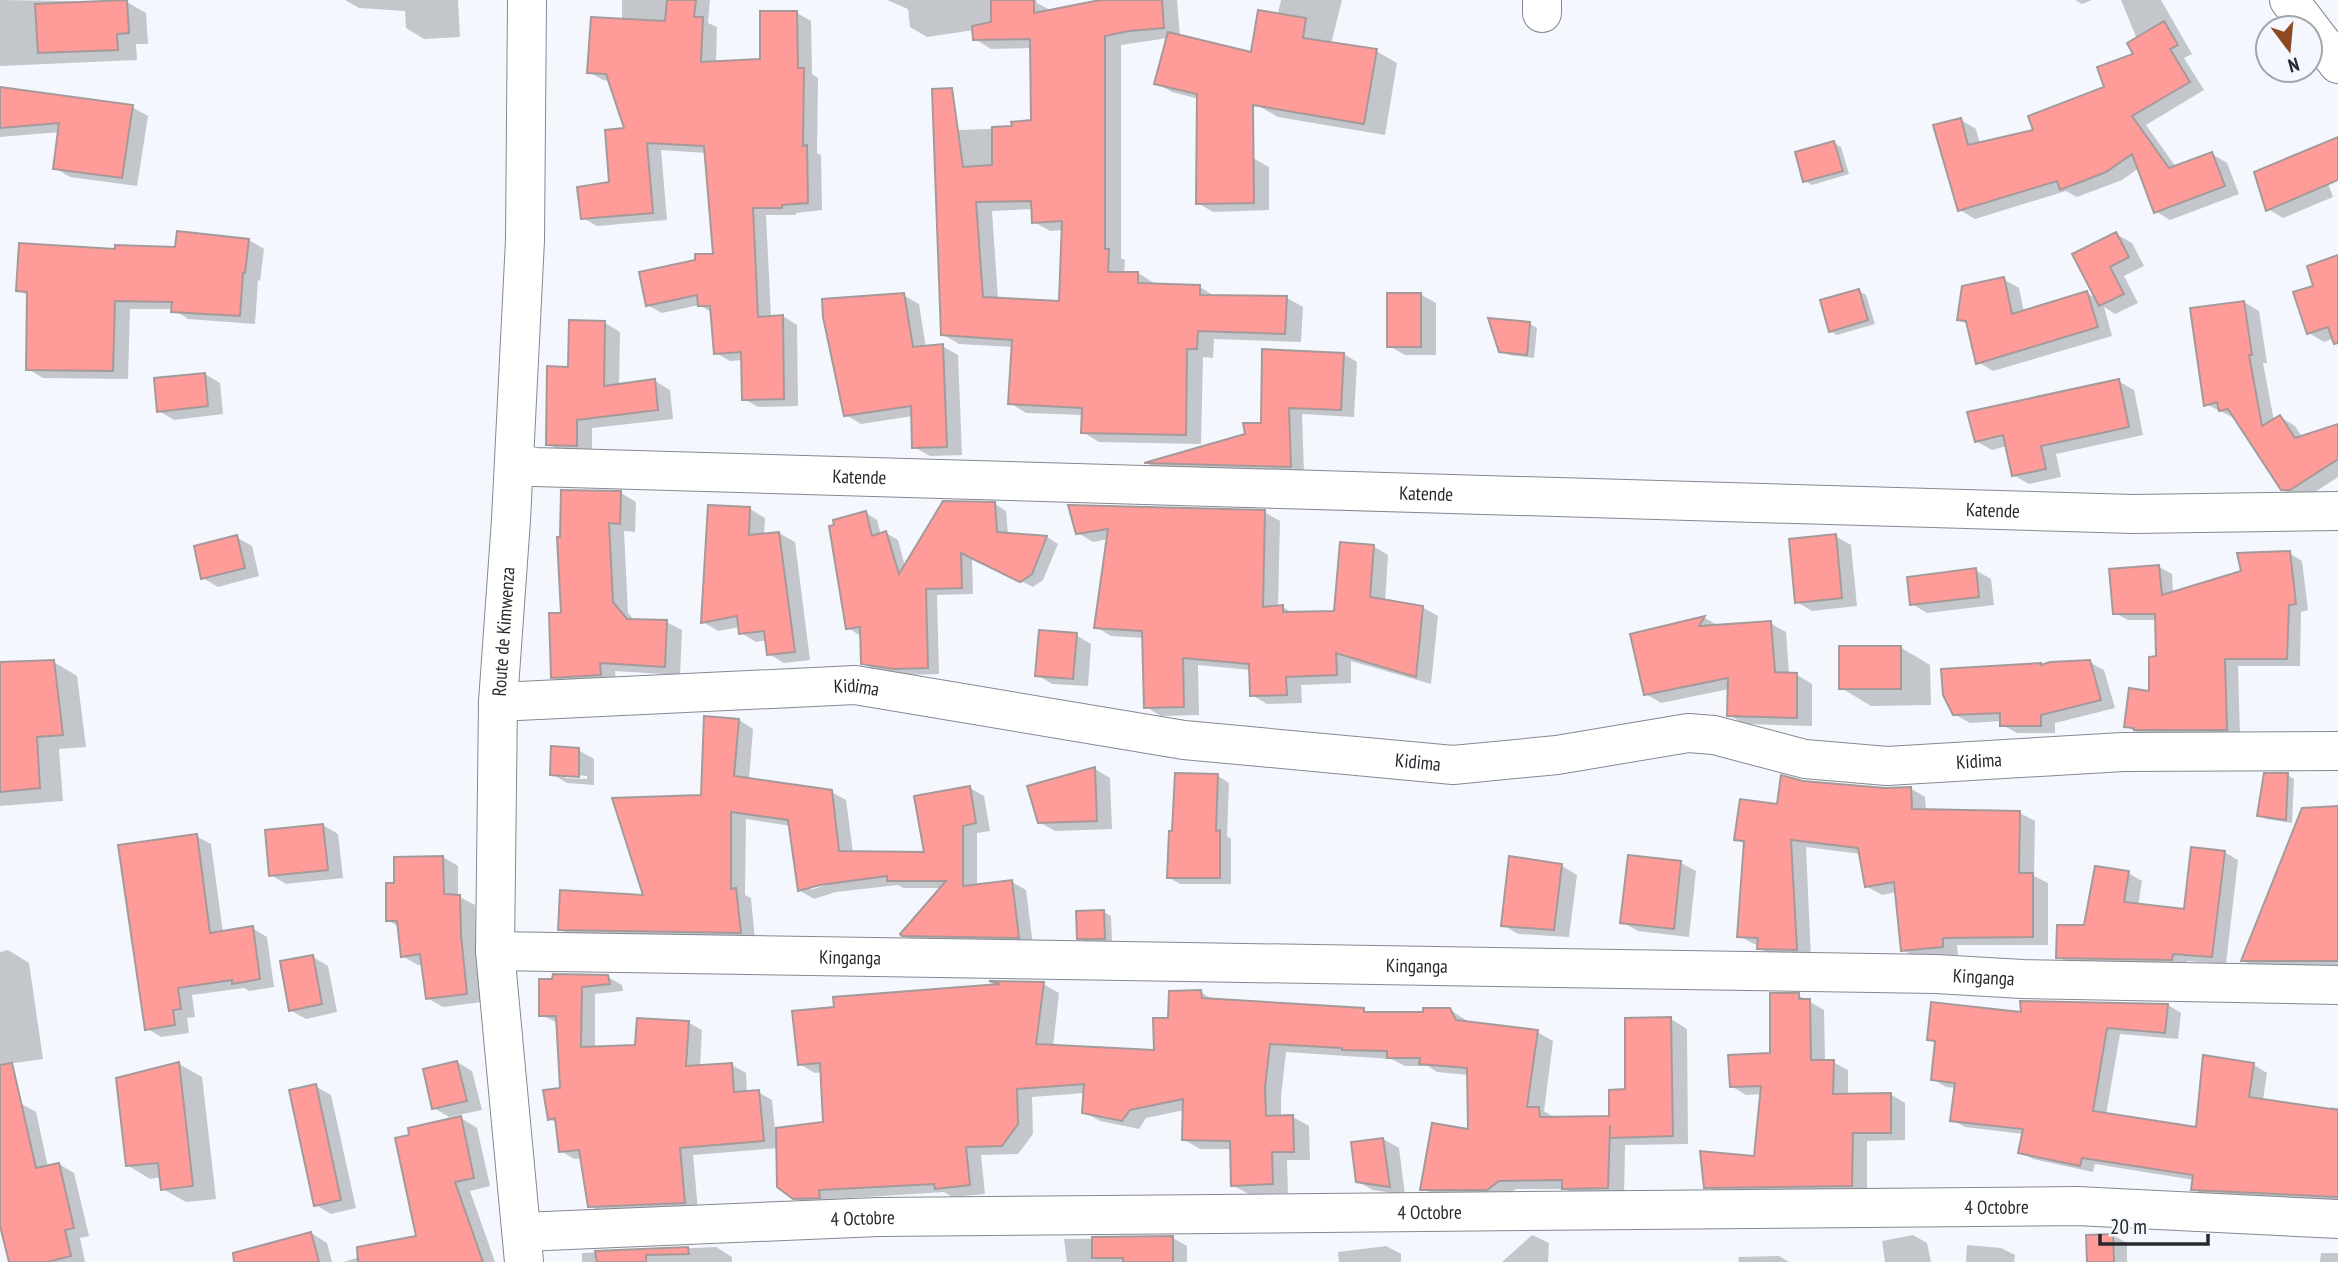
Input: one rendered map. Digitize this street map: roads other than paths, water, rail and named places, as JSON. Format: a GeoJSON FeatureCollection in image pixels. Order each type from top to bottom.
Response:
{"type":"FeatureCollection","features":[{"type":"Feature","properties":{"kind":"street","name":"Route de Kimwenza"},"geometry":{"type":"LineString","coordinates":[[523,1247],[495,951],[498,702],[525,240],[527,0]]}},
{"type":"Feature","properties":{"kind":"street"},"geometry":{"type":"LineString","coordinates":[[2289,0],[2338,64]]}},
{"type":"Feature","properties":{"kind":"street","name":"Katende"},"geometry":{"type":"LineString","coordinates":[[514,463],[549,467],[2105,513],[2338,511]]}},
{"type":"Feature","properties":{"kind":"street","name":"Kidima"},"geometry":{"type":"LineString","coordinates":[[498,702],[855,685],[1184,740],[1453,765],[1557,755],[1688,733],[1714,735],[1805,759],[1886,765],[2123,752],[2338,751]]}},
{"type":"Feature","properties":{"kind":"street","name":"Kinganga"},"geometry":{"type":"LineString","coordinates":[[495,951],[984,961],[1357,963],[2338,985]]}},
{"type":"Feature","properties":{"kind":"street","name":"4 Octobre"},"geometry":{"type":"LineString","coordinates":[[523,1247],[878,1217],[2077,1206],[2338,1219]]}}]}
